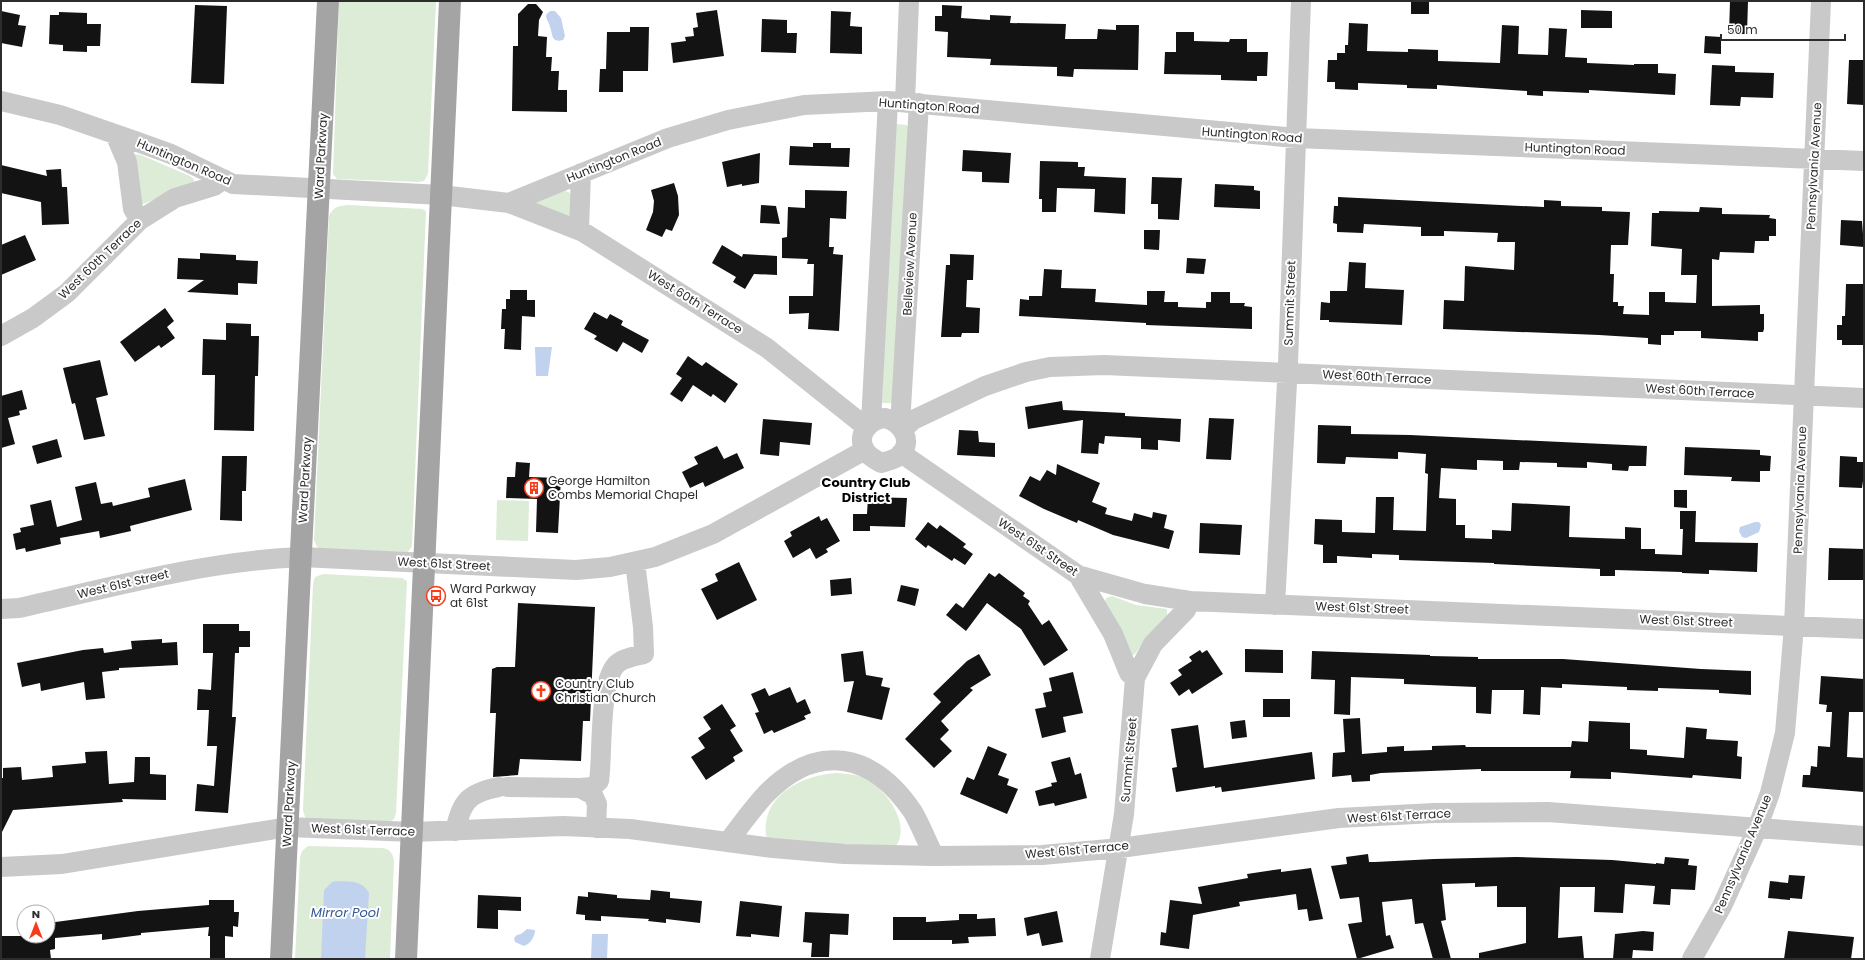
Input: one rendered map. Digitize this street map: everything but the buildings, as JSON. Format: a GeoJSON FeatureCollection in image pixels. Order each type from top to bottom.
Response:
{"type":"FeatureCollection","features":[{"type":"Feature","properties":{"kind":"main road","name":"Ward Parkway"},"geometry":{"type":"LineString","coordinates":[[281,959],[328,1]]}},
{"type":"Feature","properties":{"kind":"main road"},"geometry":{"type":"LineString","coordinates":[[406,959],[450,1]]}},
{"type":"Feature","properties":{"kind":"street","name":"Belleview Avenue"},"geometry":{"type":"LineString","coordinates":[[902,427],[904,102],[909,1]]}},
{"type":"Feature","properties":{"kind":"street","name":"Summit Street"},"geometry":{"type":"LineString","coordinates":[[1275,605],[1288,373],[1301,1]]}},
{"type":"Feature","properties":{"kind":"street","name":"Pennsylvania Avenue"},"geometry":{"type":"LineString","coordinates":[[1692,959],[1722,906],[1756,829],[1770,793],[1785,733],[1794,626],[1821,1]]}},
{"type":"Feature","properties":{"kind":"street","name":"Huntington Road"},"geometry":{"type":"LineString","coordinates":[[1,102],[60,115],[115,134],[171,154],[233,184],[441,195],[509,203],[668,138],[728,120],[804,105],[904,102],[1186,130],[1296,138],[1864,161]]}},
{"type":"Feature","properties":{"kind":"street","name":"Belleview Avenue"},"geometry":{"type":"LineString","coordinates":[[869,424],[904,102]]}},
{"type":"Feature","properties":{"kind":"street"},"geometry":{"type":"LineString","coordinates":[[115,134],[127,162],[134,209],[140,220]]}},
{"type":"Feature","properties":{"kind":"street"},"geometry":{"type":"LineString","coordinates":[[579,230],[581,173]]}},
{"type":"Feature","properties":{"kind":"street","name":"West 60th Terrace"},"geometry":{"type":"LineString","coordinates":[[1,336],[33,318],[67,294],[140,220],[175,198],[214,186],[224,180]]}},
{"type":"Feature","properties":{"kind":"street","name":"West 60th Terrace"},"geometry":{"type":"LineString","coordinates":[[509,203],[579,230],[767,348],[869,424]]}},
{"type":"Feature","properties":{"kind":"street","name":"West 60th Terrace"},"geometry":{"type":"LineString","coordinates":[[902,427],[913,420],[985,386],[1026,372],[1050,367],[1104,365],[1864,398]]}},
{"type":"Feature","properties":{"kind":"street"},"geometry":{"type":"LineString","coordinates":[[885,418],[892,419],[902,427],[906,443],[901,453],[893,459],[882,463],[872,458],[865,450],[862,440],[869,424],[885,418]]}},
{"type":"Feature","properties":{"kind":"street","name":"West 61st Street"},"geometry":{"type":"LineString","coordinates":[[1,609],[19,608],[201,567],[268,558],[301,557],[576,570],[610,567],[654,558],[713,534],[865,450]]}},
{"type":"Feature","properties":{"kind":"street","name":"West 61st Street"},"geometry":{"type":"LineString","coordinates":[[901,453],[1078,575],[1145,594],[1190,601],[1864,629]]}},
{"type":"Feature","properties":{"kind":"street"},"geometry":{"type":"LineString","coordinates":[[455,831],[459,811],[470,797],[483,790],[503,787],[580,788],[592,787],[599,781],[604,696],[611,674],[617,663],[644,654],[643,627],[635,562]]}},
{"type":"Feature","properties":{"kind":"street"},"geometry":{"type":"LineString","coordinates":[[1078,575],[1110,629],[1129,673],[1135,678],[1153,644],[1186,610],[1190,601]]}},
{"type":"Feature","properties":{"kind":"street","name":"Summit Street"},"geometry":{"type":"LineString","coordinates":[[1100,959],[1120,848],[1135,678]]}},
{"type":"Feature","properties":{"kind":"street"},"geometry":{"type":"LineString","coordinates":[[728,842],[766,794],[789,776],[811,763],[836,759],[861,764],[883,778],[912,812],[934,856]]}},
{"type":"Feature","properties":{"kind":"street"},"geometry":{"type":"LineString","coordinates":[[580,788],[593,795],[597,804],[596,828]]}},
{"type":"Feature","properties":{"kind":"street","name":"West 61st Terrace"},"geometry":{"type":"LineString","coordinates":[[1,867],[62,864],[288,827],[413,832],[563,826],[630,830],[773,848],[844,854],[934,856],[1042,855],[1120,848],[1340,818],[1434,813],[1548,812],[1864,836]]}},
{"type":"Feature","properties":{"kind":"green space"},"geometry":{"type":"Polygon","coordinates":[[[339,1],[436,1],[428,174],[424,181],[337,179],[333,174],[339,1]]]}},
{"type":"Feature","properties":{"kind":"green space"},"geometry":{"type":"Polygon","coordinates":[[[897,124],[910,127],[895,403],[882,403],[893,126],[897,124]]]}},
{"type":"Feature","properties":{"kind":"green space"},"geometry":{"type":"Polygon","coordinates":[[[134,154],[141,155],[190,176],[194,179],[194,183],[141,205],[134,154]]]}},
{"type":"Feature","properties":{"kind":"green space"},"geometry":{"type":"Polygon","coordinates":[[[566,191],[570,193],[572,203],[569,219],[564,219],[529,199],[566,191]]]}},
{"type":"Feature","properties":{"kind":"green space"},"geometry":{"type":"Polygon","coordinates":[[[348,205],[422,209],[426,211],[412,546],[408,552],[324,551],[317,547],[314,540],[329,216],[336,208],[348,205]]]}},
{"type":"Feature","properties":{"kind":"green space"},"geometry":{"type":"Polygon","coordinates":[[[497,500],[529,501],[528,541],[496,540],[497,500]]]}},
{"type":"Feature","properties":{"kind":"green space"},"geometry":{"type":"Polygon","coordinates":[[[323,574],[402,578],[407,581],[396,813],[394,819],[390,822],[310,820],[305,817],[303,810],[313,584],[315,577],[323,574]]]}},
{"type":"Feature","properties":{"kind":"green space"},"geometry":{"type":"Polygon","coordinates":[[[1112,596],[1136,605],[1167,609],[1167,617],[1149,634],[1135,654],[1131,656],[1105,602],[1106,598],[1112,596]]]}},
{"type":"Feature","properties":{"kind":"green space"},"geometry":{"type":"Polygon","coordinates":[[[837,773],[862,777],[879,788],[887,797],[898,816],[901,827],[900,837],[896,846],[889,847],[770,840],[766,836],[766,822],[770,809],[786,790],[810,778],[837,773]]]}},
{"type":"Feature","properties":{"kind":"green space"},"geometry":{"type":"Polygon","coordinates":[[[308,846],[382,848],[391,852],[394,861],[390,959],[295,959],[300,857],[302,851],[308,846]]]}},
{"type":"Feature","properties":{"kind":"water"},"geometry":{"type":"Polygon","coordinates":[[[550,11],[555,11],[561,18],[565,36],[563,40],[559,41],[553,38],[550,25],[546,17],[550,11]]]}},
{"type":"Feature","properties":{"kind":"water"},"geometry":{"type":"Polygon","coordinates":[[[535,347],[552,347],[548,376],[536,376],[535,347]]]}},
{"type":"Feature","properties":{"kind":"water"},"geometry":{"type":"Polygon","coordinates":[[[1759,522],[1761,525],[1759,532],[1746,538],[1742,537],[1739,531],[1740,527],[1759,522]]]}},
{"type":"Feature","properties":{"kind":"water","name":"Mirror Pool"},"geometry":{"type":"Polygon","coordinates":[[[332,882],[356,882],[363,886],[369,893],[365,959],[321,959],[324,890],[332,882]]]}},
{"type":"Feature","properties":{"kind":"water"},"geometry":{"type":"Polygon","coordinates":[[[527,929],[535,930],[533,938],[530,942],[524,946],[515,942],[514,938],[527,929]]]}},
{"type":"Feature","properties":{"kind":"water"},"geometry":{"type":"Polygon","coordinates":[[[592,934],[608,934],[607,959],[591,959],[592,934]]]}},
{"type":"Feature","properties":{"kind":"place","name":"George Hamilton Combs Memorial Chapel"},"geometry":{"type":"Point","coordinates":[534,488]}},
{"type":"Feature","properties":{"kind":"place","name":"Ward Parkway at 61st"},"geometry":{"type":"Point","coordinates":[436,596]}},
{"type":"Feature","properties":{"kind":"place","name":"Country Club Christian Church"},"geometry":{"type":"Point","coordinates":[541,691]}},
{"type":"Feature","properties":{"kind":"district","name":"Country Club District"},"geometry":{"type":"Point","coordinates":[866,490]}}]}
